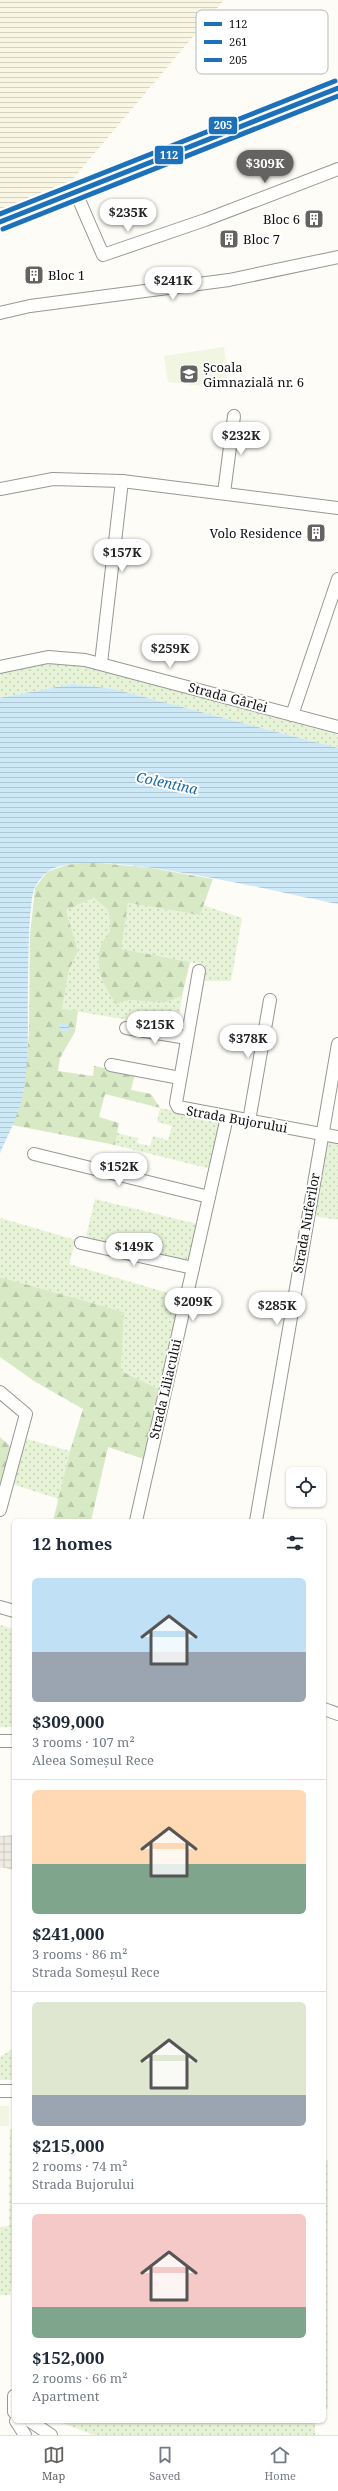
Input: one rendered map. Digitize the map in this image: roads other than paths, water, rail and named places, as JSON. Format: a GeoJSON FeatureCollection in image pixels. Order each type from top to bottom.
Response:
{"type":"FeatureCollection","features":[{"type":"Feature","properties":{"kind":"main road"},"geometry":{"type":"LineString","coordinates":[[0,222],[338,88]]}},
{"type":"Feature","properties":{"kind":"street"},"geometry":{"type":"LineString","coordinates":[[76,192],[102,255],[205,220],[338,168]]}},
{"type":"Feature","properties":{"kind":"street"},"geometry":{"type":"LineString","coordinates":[[0,313],[30,306],[229,280],[338,257]]}},
{"type":"Feature","properties":{"kind":"street"},"geometry":{"type":"LineString","coordinates":[[224,493],[234,416]]}},
{"type":"Feature","properties":{"kind":"street"},"geometry":{"type":"LineString","coordinates":[[0,489],[53,479],[122,481],[338,508]]}},
{"type":"Feature","properties":{"kind":"street"},"geometry":{"type":"LineString","coordinates":[[100,663],[110,568],[122,481]]}},
{"type":"Feature","properties":{"kind":"street"},"geometry":{"type":"LineString","coordinates":[[292,715],[338,579]]}},
{"type":"Feature","properties":{"kind":"street","name":"Strada Gârlei"},"geometry":{"type":"LineString","coordinates":[[0,667],[48,657],[100,663],[338,728]]}},
{"type":"Feature","properties":{"kind":"street","name":"Strada Bujorului"},"geometry":{"type":"LineString","coordinates":[[200,971],[180,1078],[176,1104],[178,1107],[338,1137]]}},
{"type":"Feature","properties":{"kind":"street"},"geometry":{"type":"LineString","coordinates":[[249,1121],[270,1000]]}},
{"type":"Feature","properties":{"kind":"street"},"geometry":{"type":"LineString","coordinates":[[126,1028],[187,1038]]}},
{"type":"Feature","properties":{"kind":"street","name":"Strada Nuferilor"},"geometry":{"type":"LineString","coordinates":[[256,1519],[338,1044]]}},
{"type":"Feature","properties":{"kind":"street"},"geometry":{"type":"LineString","coordinates":[[110,1065],[180,1078]]}},
{"type":"Feature","properties":{"kind":"street","name":"Strada Liliacului"},"geometry":{"type":"LineString","coordinates":[[136,1519],[227,1117]]}},
{"type":"Feature","properties":{"kind":"street"},"geometry":{"type":"LineString","coordinates":[[34,1154],[209,1197]]}},
{"type":"Feature","properties":{"kind":"street"},"geometry":{"type":"LineString","coordinates":[[82,1243],[193,1268]]}},
{"type":"Feature","properties":{"kind":"street"},"geometry":{"type":"LineString","coordinates":[[0,1392],[26,1414],[0,1510]]}},
{"type":"Feature","properties":{"kind":"street"},"geometry":{"type":"LineString","coordinates":[[0,1607],[12,1610]]}},
{"type":"Feature","properties":{"kind":"street"},"geometry":{"type":"LineString","coordinates":[[326,1710],[338,1714]]}},
{"type":"Feature","properties":{"kind":"street"},"geometry":{"type":"LineString","coordinates":[[0,1741],[12,1740]]}},
{"type":"Feature","properties":{"kind":"street"},"geometry":{"type":"LineString","coordinates":[[0,2091],[12,2091]]}},
{"type":"Feature","properties":{"kind":"street"},"geometry":{"type":"LineString","coordinates":[[17,2423],[24,2434]]}},
{"type":"Feature","properties":{"kind":"street"},"geometry":{"type":"LineString","coordinates":[[24,2434],[26,2423]]}},
{"type":"Feature","properties":{"kind":"street"},"geometry":{"type":"LineString","coordinates":[[33,2423],[51,2435]]}},
{"type":"Feature","properties":{"kind":"water","name":"Colentina"},"geometry":{"type":"Polygon","coordinates":[[[72,684],[114,689],[338,748],[338,904],[187,873],[142,867],[101,863],[68,864],[47,872],[36,885],[32,899],[29,935],[28,1048],[24,1088],[17,1113],[0,1153],[0,698],[72,684]]]}},
{"type":"Feature","properties":{"kind":"water"},"geometry":{"type":"Polygon","coordinates":[[[60,1023],[68,1024],[70,1031],[59,1031],[60,1023]]]}},
{"type":"Feature","properties":{"kind":"place","name":"Bloc 6"},"geometry":{"type":"Point","coordinates":[314,219]}},
{"type":"Feature","properties":{"kind":"place","name":"Bloc 7"},"geometry":{"type":"Point","coordinates":[229,239]}},
{"type":"Feature","properties":{"kind":"place","name":"Bloc 1"},"geometry":{"type":"Point","coordinates":[34,275]}},
{"type":"Feature","properties":{"kind":"place","name":"Școala Gimnazială nr. 6"},"geometry":{"type":"Point","coordinates":[189,374]}},
{"type":"Feature","properties":{"kind":"place","name":"Volo Residence"},"geometry":{"type":"Point","coordinates":[316,533]}}]}
